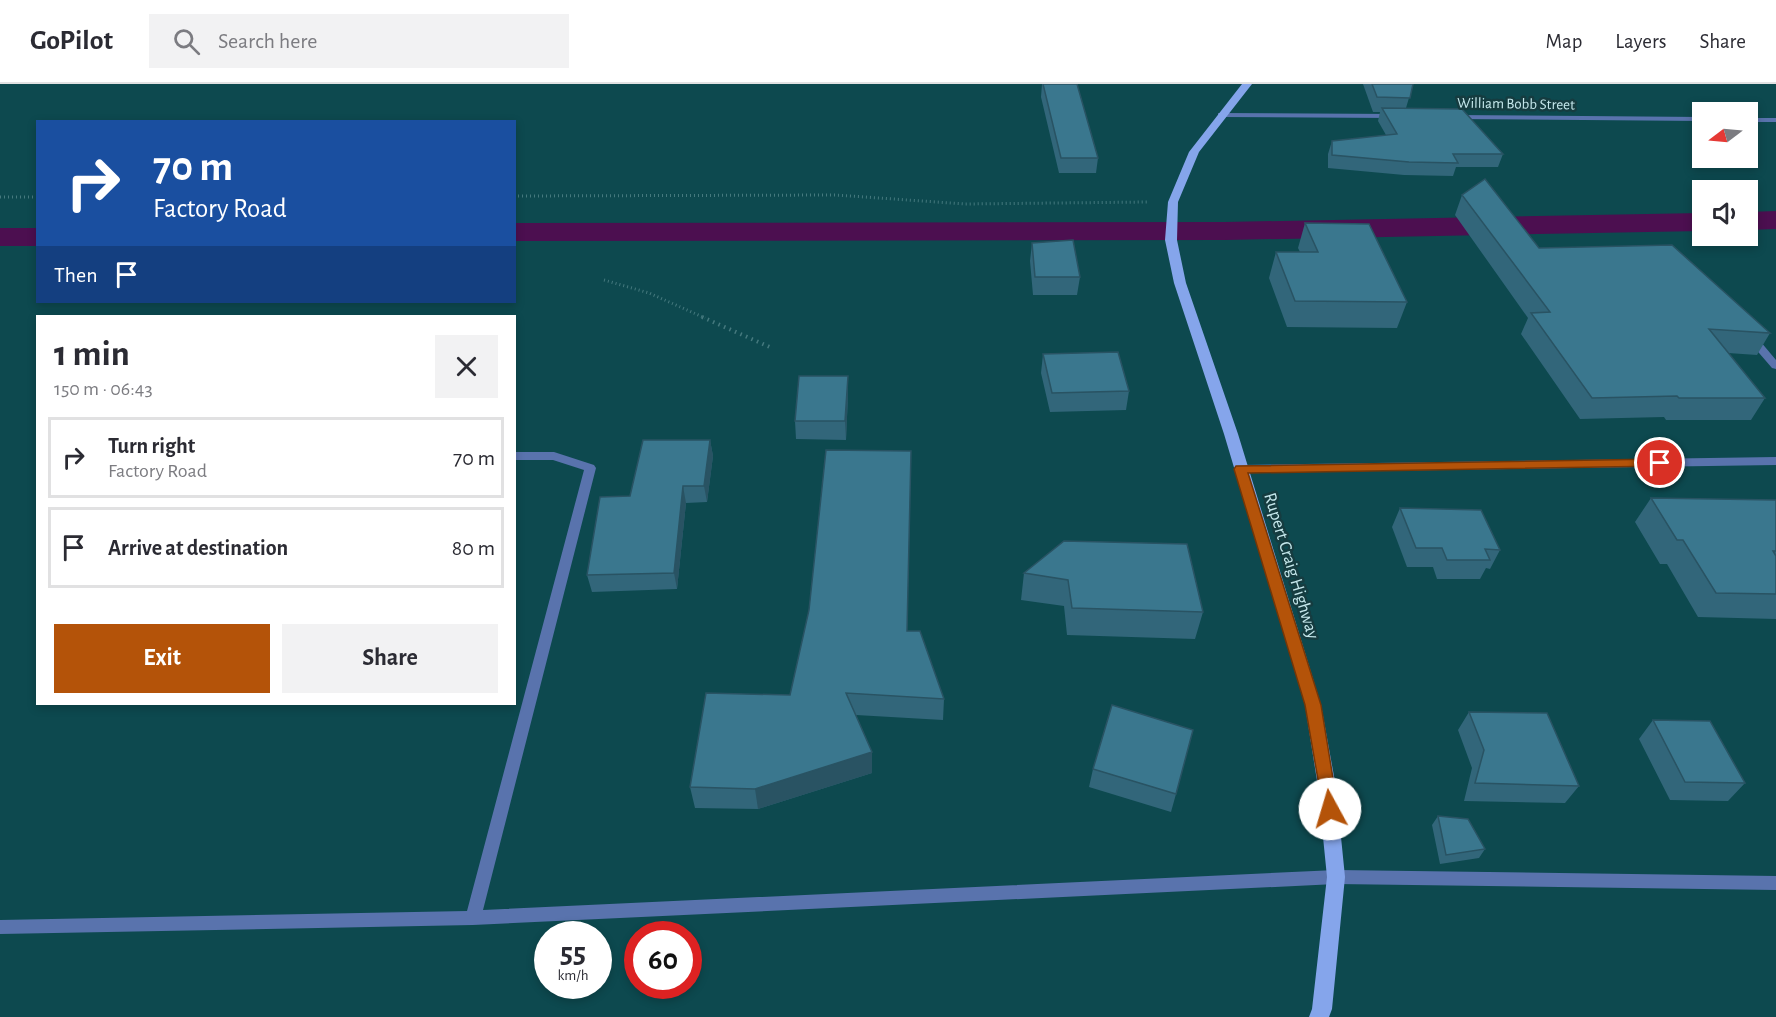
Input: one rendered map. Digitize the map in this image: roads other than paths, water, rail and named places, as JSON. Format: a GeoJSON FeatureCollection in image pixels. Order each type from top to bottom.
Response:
{"type":"FeatureCollection","features":[{"type":"Feature","properties":{"kind":"main road","name":"Rupert Craig Highway"},"geometry":{"type":"LineString","coordinates":[[1247,84],[1194,152],[1173,202],[1171,240],[1180,283],[1313,705],[1328,787],[1336,878],[1332,941],[1323,1009],[1319,1017]]}},
{"type":"Feature","properties":{"kind":"street"},"geometry":{"type":"LineString","coordinates":[[1221,115],[1409,117]]}},
{"type":"Feature","properties":{"kind":"street","name":"William Bobb Street"},"geometry":{"type":"LineString","coordinates":[[1444,117],[1692,120]]}},
{"type":"Feature","properties":{"kind":"street"},"geometry":{"type":"LineString","coordinates":[[1758,120],[1776,120]]}},
{"type":"Feature","properties":{"kind":"street"},"geometry":{"type":"LineString","coordinates":[[1745,329],[1776,366]]}},
{"type":"Feature","properties":{"kind":"street"},"geometry":{"type":"LineString","coordinates":[[473,918],[590,468],[554,456],[516,456]]}},
{"type":"Feature","properties":{"kind":"street"},"geometry":{"type":"LineString","coordinates":[[1240,469],[1776,461]]}},
{"type":"Feature","properties":{"kind":"street"},"geometry":{"type":"LineString","coordinates":[[0,927],[473,918],[1336,878],[1776,883]]}},
{"type":"Feature","properties":{"kind":"waterway"},"geometry":{"type":"LineString","coordinates":[[1758,221],[1776,220]]}},
{"type":"Feature","properties":{"kind":"waterway"},"geometry":{"type":"LineString","coordinates":[[516,232],[1225,231],[1692,222]]}},
{"type":"Feature","properties":{"kind":"waterway"},"geometry":{"type":"LineString","coordinates":[[0,237],[36,237]]}}]}
